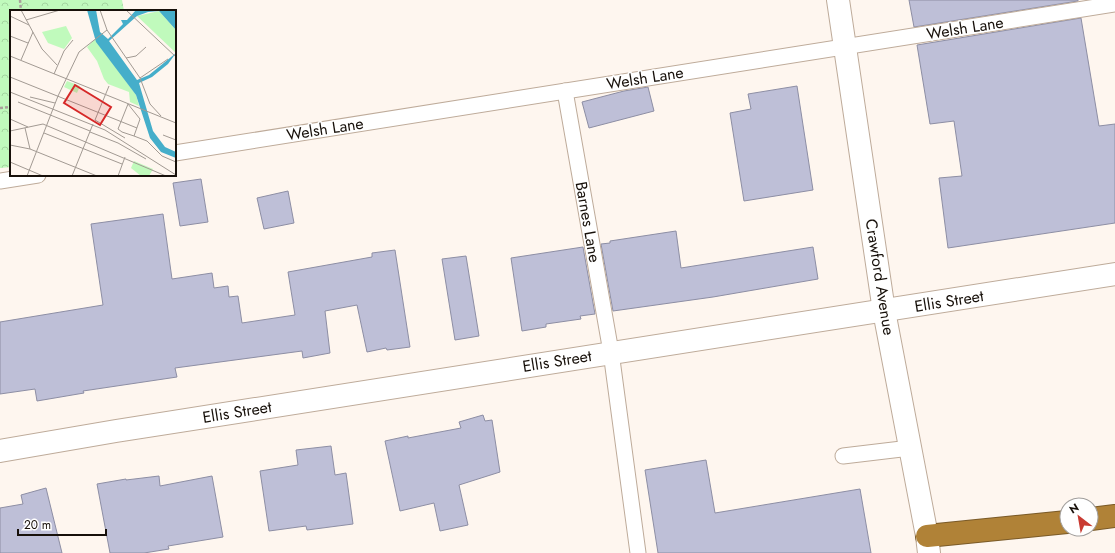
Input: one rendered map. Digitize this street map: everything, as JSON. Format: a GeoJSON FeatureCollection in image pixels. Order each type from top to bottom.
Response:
{"type":"FeatureCollection","features":[{"type":"Feature","properties":{"kind":"highway"},"geometry":{"type":"LineString","coordinates":[[1099,518],[1115,516]]}},
{"type":"Feature","properties":{"kind":"highway"},"geometry":{"type":"LineString","coordinates":[[928,545],[1059,523]]}},
{"type":"Feature","properties":{"kind":"street","name":"Crawford Avenue"},"geometry":{"type":"LineString","coordinates":[[838,0],[884,311],[928,545]]}},
{"type":"Feature","properties":{"kind":"street","name":"Ellis Street"},"geometry":{"type":"LineString","coordinates":[[0,451],[116,431],[612,352],[1115,274]]}},
{"type":"Feature","properties":{"kind":"lane","name":"Welsh Lane"},"geometry":{"type":"LineString","coordinates":[[176,153],[1115,4]]}},
{"type":"Feature","properties":{"kind":"lane","name":"Barnes Lane"},"geometry":{"type":"LineString","coordinates":[[565,91],[612,352],[638,553]]}},
{"type":"Feature","properties":{"kind":"lane"},"geometry":{"type":"LineString","coordinates":[[0,181],[32,176]]}},
{"type":"Feature","properties":{"kind":"lane"},"geometry":{"type":"LineString","coordinates":[[843,456],[910,448]]}},
{"type":"Feature","properties":{"kind":"path"},"geometry":{"type":"LineString","coordinates":[[20,0],[21,10]]}},
{"type":"Feature","properties":{"kind":"path"},"geometry":{"type":"LineString","coordinates":[[0,108],[10,107]]}},
{"type":"Feature","properties":{"kind":"green space"},"geometry":{"type":"Polygon","coordinates":[[[0,0],[122,0],[124,10],[10,10],[10,167],[0,168],[0,0]]]}},
{"type":"Feature","properties":{"kind":"building"},"geometry":{"type":"Polygon","coordinates":[[[909,0],[1078,0],[1078,1],[914,27],[909,0]]]}},
{"type":"Feature","properties":{"kind":"building"},"geometry":{"type":"Polygon","coordinates":[[[1081,18],[1099,126],[1115,124],[1115,223],[948,248],[939,178],[962,176],[954,121],[930,124],[917,45],[1081,18]]]}},
{"type":"Feature","properties":{"kind":"building"},"geometry":{"type":"Polygon","coordinates":[[[797,86],[813,190],[744,201],[730,113],[751,109],[748,94],[797,86]]]}},
{"type":"Feature","properties":{"kind":"building"},"geometry":{"type":"Polygon","coordinates":[[[648,87],[654,111],[589,128],[582,102],[624,91],[648,87]]]}},
{"type":"Feature","properties":{"kind":"building"},"geometry":{"type":"Polygon","coordinates":[[[201,179],[208,222],[180,226],[173,183],[201,179]]]}},
{"type":"Feature","properties":{"kind":"building"},"geometry":{"type":"Polygon","coordinates":[[[288,191],[294,223],[264,229],[257,198],[288,191]]]}},
{"type":"Feature","properties":{"kind":"building"},"geometry":{"type":"Polygon","coordinates":[[[163,214],[172,279],[212,273],[214,288],[228,286],[229,297],[238,296],[242,323],[295,315],[288,272],[372,257],[372,253],[395,250],[410,347],[387,350],[386,348],[367,352],[357,305],[325,311],[330,353],[303,358],[302,351],[175,368],[177,377],[83,391],[84,393],[37,401],[35,389],[0,394],[0,322],[103,305],[91,224],[163,214]]]}},
{"type":"Feature","properties":{"kind":"building"},"geometry":{"type":"Polygon","coordinates":[[[676,231],[681,268],[813,247],[818,279],[713,297],[613,311],[601,244],[610,243],[610,241],[676,231]]]}},
{"type":"Feature","properties":{"kind":"building"},"geometry":{"type":"Polygon","coordinates":[[[583,247],[595,314],[580,316],[581,319],[546,324],[546,327],[522,331],[511,258],[583,247]]]}},
{"type":"Feature","properties":{"kind":"building"},"geometry":{"type":"Polygon","coordinates":[[[466,256],[479,336],[455,340],[442,259],[466,256]]]}},
{"type":"Feature","properties":{"kind":"building"},"geometry":{"type":"Polygon","coordinates":[[[483,415],[485,421],[492,420],[500,472],[459,485],[468,525],[440,531],[434,503],[400,511],[385,441],[461,428],[459,422],[483,415]]]}},
{"type":"Feature","properties":{"kind":"building"},"geometry":{"type":"Polygon","coordinates":[[[331,446],[335,475],[346,473],[353,524],[307,530],[306,526],[269,531],[260,471],[298,465],[296,450],[331,446]]]}},
{"type":"Feature","properties":{"kind":"building"},"geometry":{"type":"Polygon","coordinates":[[[706,460],[715,513],[860,489],[871,553],[658,553],[645,470],[706,460]]]}},
{"type":"Feature","properties":{"kind":"building"},"geometry":{"type":"Polygon","coordinates":[[[159,476],[160,486],[212,476],[223,537],[168,546],[169,549],[144,553],[110,553],[97,484],[126,479],[159,476]]]}},
{"type":"Feature","properties":{"kind":"building"},"geometry":{"type":"Polygon","coordinates":[[[46,488],[62,553],[0,553],[0,508],[23,504],[21,495],[46,488]]]}}]}
